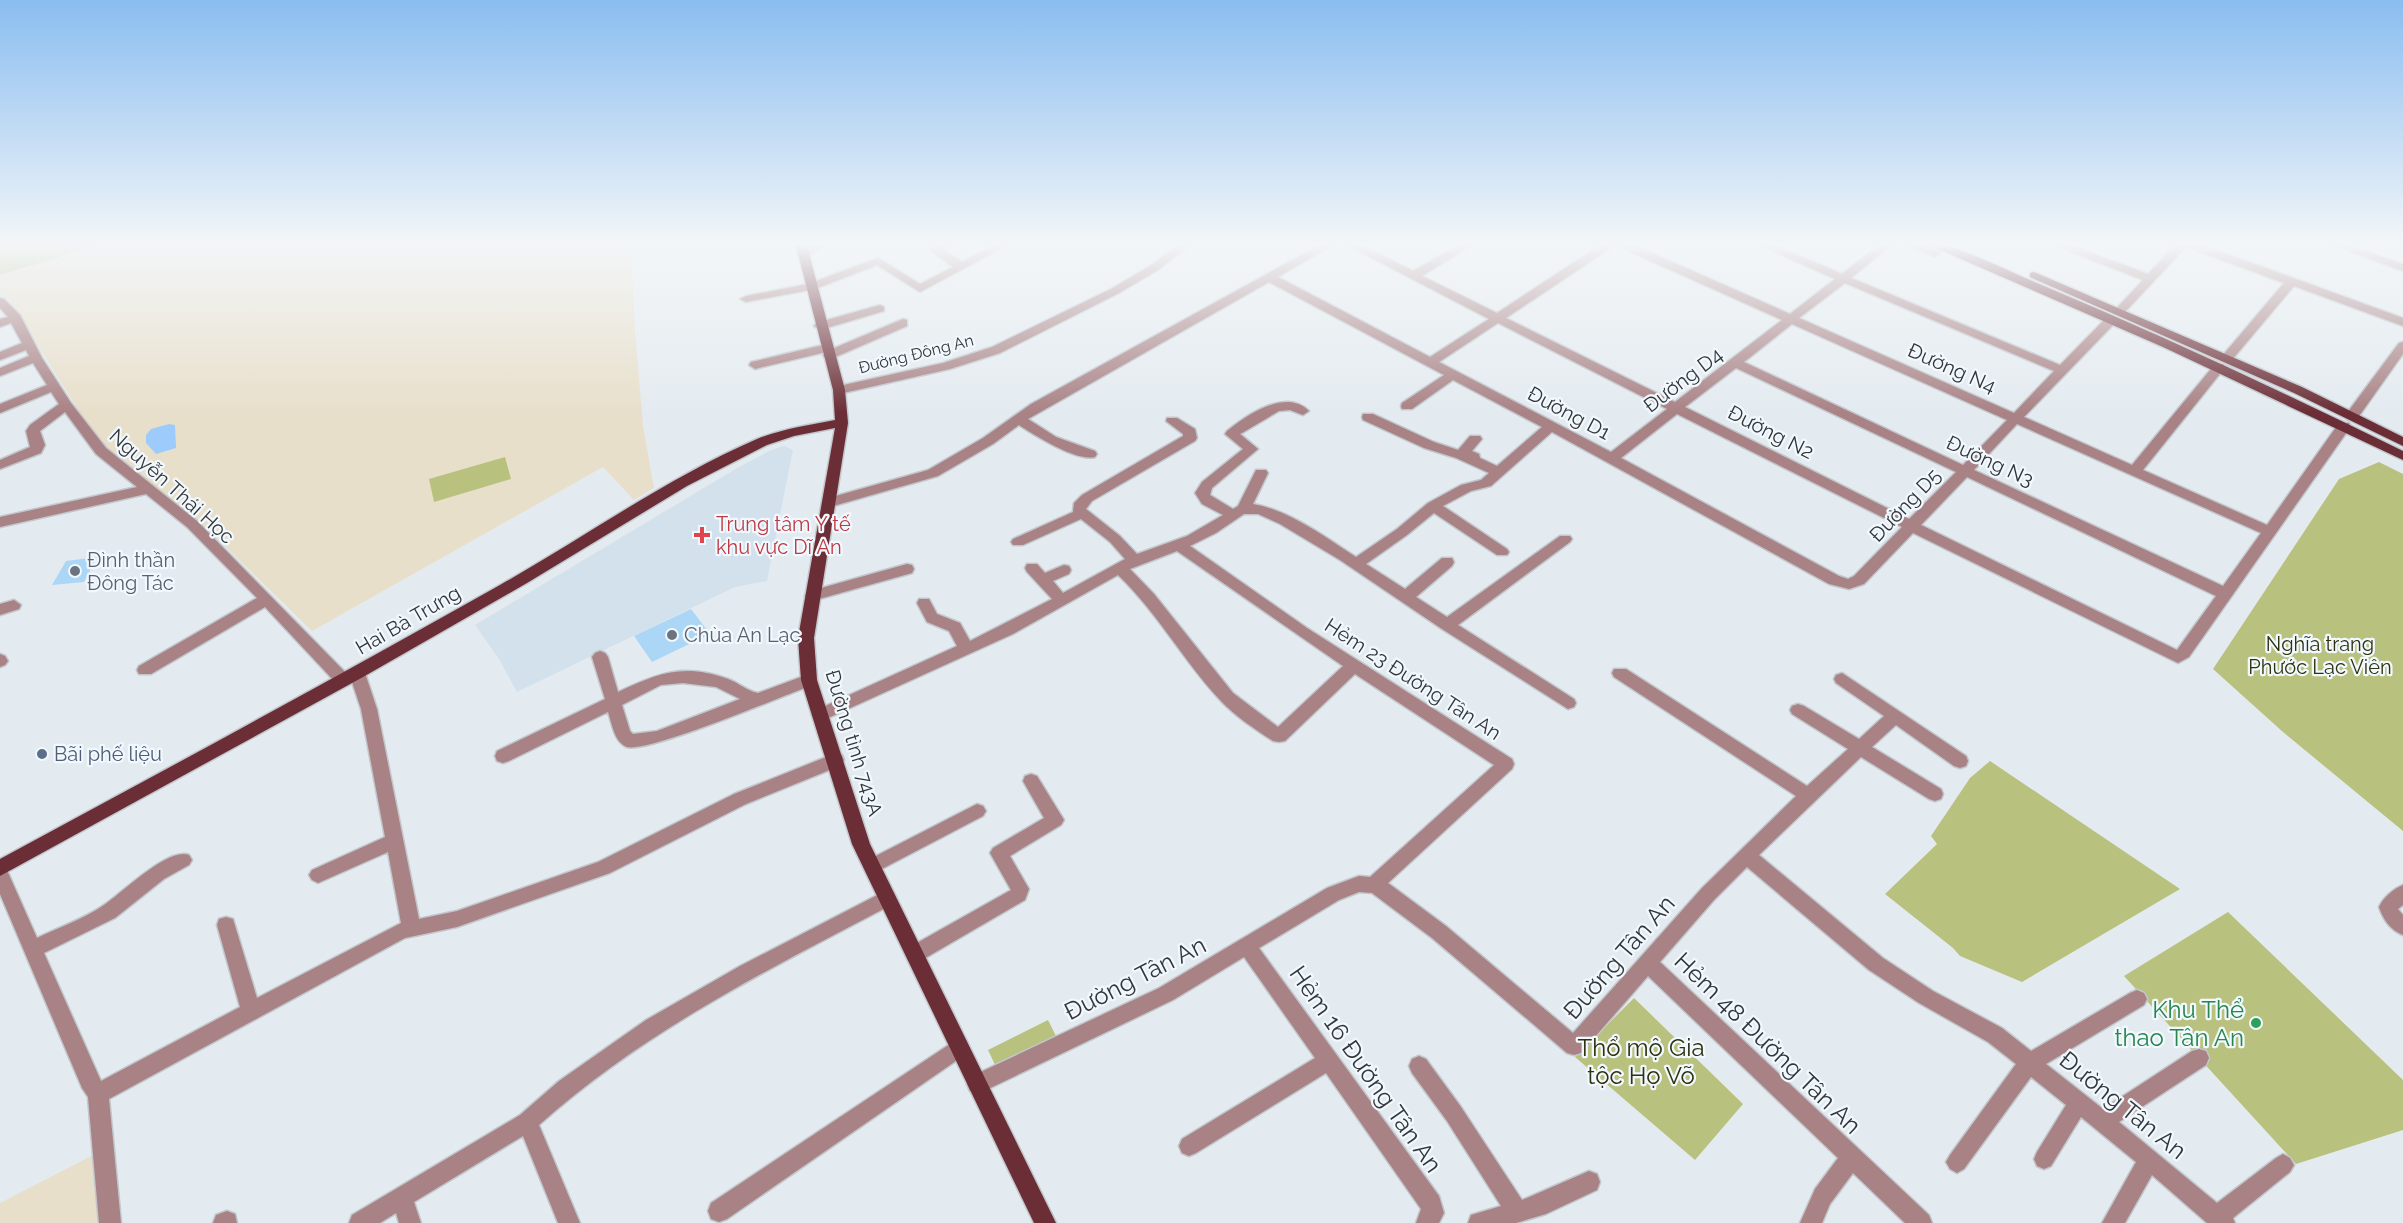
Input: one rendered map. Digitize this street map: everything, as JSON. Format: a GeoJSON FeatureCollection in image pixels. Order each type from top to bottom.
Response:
{"type":"FeatureCollection","features":[{"type":"Feature","properties":{"kind":"main road","name":"Đường tỉnh 743A"},"geometry":{"type":"LineString","coordinates":[[814,299],[839,390],[842,423],[806,638],[809,680],[836,760],[855,827],[887,898],[1045,1223]]}},
{"type":"Feature","properties":{"kind":"main road"},"geometry":{"type":"LineString","coordinates":[[2077,299],[2348,421],[2403,442]]}},
{"type":"Feature","properties":{"kind":"main road"},"geometry":{"type":"LineString","coordinates":[[2348,421],[2403,456]]}},
{"type":"Feature","properties":{"kind":"main road","name":"Hai Bà Trưng"},"geometry":{"type":"LineString","coordinates":[[0,870],[350,677],[734,455],[792,432],[842,423]]}},
{"type":"Feature","properties":{"kind":"street","name":"Đường Đông An"},"geometry":{"type":"LineString","coordinates":[[839,390],[946,366],[996,350],[1099,299]]}},
{"type":"Feature","properties":{"kind":"street"},"geometry":{"type":"LineString","coordinates":[[830,502],[933,473],[988,441],[1020,419],[1233,299]]}},
{"type":"Feature","properties":{"kind":"street","name":"Đường D1"},"geometry":{"type":"LineString","coordinates":[[1310,299],[1612,458],[1834,580],[1849,584]]}},
{"type":"Feature","properties":{"kind":"street","name":"Đường N2"},"geometry":{"type":"LineString","coordinates":[[1461,299],[1911,526],[2178,657],[2226,594]]}},
{"type":"Feature","properties":{"kind":"street"},"geometry":{"type":"LineString","coordinates":[[1431,362],[1527,299]]}},
{"type":"Feature","properties":{"kind":"street","name":"Đường N4"},"geometry":{"type":"LineString","coordinates":[[1745,299],[2270,531]]}},
{"type":"Feature","properties":{"kind":"street","name":"Đường D4"},"geometry":{"type":"LineString","coordinates":[[1612,458],[1819,299]]}},
{"type":"Feature","properties":{"kind":"street"},"geometry":{"type":"LineString","coordinates":[[1892,299],[2062,370]]}},
{"type":"Feature","properties":{"kind":"street","name":"Đường D5"},"geometry":{"type":"LineString","coordinates":[[1849,584],[1859,580],[2131,299]]}},
{"type":"Feature","properties":{"kind":"street"},"geometry":{"type":"LineString","coordinates":[[2134,470],[2277,299]]}},
{"type":"Feature","properties":{"kind":"street"},"geometry":{"type":"LineString","coordinates":[[2339,299],[2403,322]]}},
{"type":"Feature","properties":{"kind":"street","name":"Nguyễn Thái Học"},"geometry":{"type":"LineString","coordinates":[[0,301],[16,318],[36,358],[66,405],[101,451],[192,524],[350,677]]}},
{"type":"Feature","properties":{"kind":"street"},"geometry":{"type":"LineString","coordinates":[[820,326],[880,309]]}},
{"type":"Feature","properties":{"kind":"street"},"geometry":{"type":"LineString","coordinates":[[0,323],[16,318]]}},
{"type":"Feature","properties":{"kind":"street"},"geometry":{"type":"LineString","coordinates":[[755,365],[828,352],[903,323]]}},
{"type":"Feature","properties":{"kind":"street"},"geometry":{"type":"LineString","coordinates":[[0,356],[29,345]]}},
{"type":"Feature","properties":{"kind":"street"},"geometry":{"type":"LineString","coordinates":[[2226,594],[2403,346]]}},
{"type":"Feature","properties":{"kind":"street"},"geometry":{"type":"LineString","coordinates":[[0,372],[36,358]]}},
{"type":"Feature","properties":{"kind":"street","name":"Đường N3"},"geometry":{"type":"LineString","coordinates":[[1737,363],[2226,594]]}},
{"type":"Feature","properties":{"kind":"street"},"geometry":{"type":"LineString","coordinates":[[1407,406],[1453,374]]}},
{"type":"Feature","properties":{"kind":"street"},"geometry":{"type":"LineString","coordinates":[[0,409],[55,386]]}},
{"type":"Feature","properties":{"kind":"street"},"geometry":{"type":"LineString","coordinates":[[0,465],[36,450],[38,445],[33,430],[66,405]]}},
{"type":"Feature","properties":{"kind":"street"},"geometry":{"type":"LineString","coordinates":[[1239,512],[1218,507],[1204,498],[1202,493],[1207,485],[1251,449],[1232,434],[1250,420],[1282,407],[1290,406],[1303,411]]}},
{"type":"Feature","properties":{"kind":"street"},"geometry":{"type":"LineString","coordinates":[[1368,417],[1429,445],[1500,471]]}},
{"type":"Feature","properties":{"kind":"street"},"geometry":{"type":"LineString","coordinates":[[1020,419],[1051,440],[1090,454]]}},
{"type":"Feature","properties":{"kind":"street"},"geometry":{"type":"LineString","coordinates":[[1134,560],[1115,539],[1081,514],[1079,510],[1081,503],[1087,498],[1190,438],[1190,432],[1172,421]]}},
{"type":"Feature","properties":{"kind":"street"},"geometry":{"type":"LineString","coordinates":[[1357,564],[1402,532],[1433,506],[1466,488],[1486,483],[1551,426]]}},
{"type":"Feature","properties":{"kind":"street"},"geometry":{"type":"LineString","coordinates":[[1475,439],[1463,452],[1500,471]]}},
{"type":"Feature","properties":{"kind":"street"},"geometry":{"type":"LineString","coordinates":[[1239,512],[1261,473]]}},
{"type":"Feature","properties":{"kind":"street"},"geometry":{"type":"LineString","coordinates":[[0,522],[18,516],[148,489]]}},
{"type":"Feature","properties":{"kind":"street"},"geometry":{"type":"LineString","coordinates":[[1433,506],[1502,552]]}},
{"type":"Feature","properties":{"kind":"street"},"geometry":{"type":"LineString","coordinates":[[820,715],[967,650],[1134,560],[1181,547],[1239,512],[1254,508],[1269,514],[1357,564],[1568,703]]}},
{"type":"Feature","properties":{"kind":"street"},"geometry":{"type":"LineString","coordinates":[[1018,542],[1081,514]]}},
{"type":"Feature","properties":{"kind":"street"},"geometry":{"type":"LineString","coordinates":[[1447,625],[1565,539]]}},
{"type":"Feature","properties":{"kind":"street","name":"Hẻm 23 Đường Tân An"},"geometry":{"type":"LineString","coordinates":[[1181,547],[1354,665],[1506,764],[1374,885]]}},
{"type":"Feature","properties":{"kind":"street"},"geometry":{"type":"LineString","coordinates":[[1406,597],[1447,562]]}},
{"type":"Feature","properties":{"kind":"street"},"geometry":{"type":"LineString","coordinates":[[1120,567],[1158,607],[1227,698],[1279,736],[1354,665]]}},
{"type":"Feature","properties":{"kind":"street"},"geometry":{"type":"LineString","coordinates":[[812,596],[907,568]]}},
{"type":"Feature","properties":{"kind":"street"},"geometry":{"type":"LineString","coordinates":[[1032,568],[1061,600]]}},
{"type":"Feature","properties":{"kind":"street"},"geometry":{"type":"LineString","coordinates":[[1043,580],[1064,570]]}},
{"type":"Feature","properties":{"kind":"street"},"geometry":{"type":"LineString","coordinates":[[145,670],[267,599]]}},
{"type":"Feature","properties":{"kind":"street"},"geometry":{"type":"LineString","coordinates":[[924,603],[932,618],[955,627],[967,650]]}},
{"type":"Feature","properties":{"kind":"street"},"geometry":{"type":"LineString","coordinates":[[600,657],[623,734],[630,741],[666,735],[809,680]]}},
{"type":"Feature","properties":{"kind":"street"},"geometry":{"type":"LineString","coordinates":[[1620,673],[1808,795]]}},
{"type":"Feature","properties":{"kind":"street"},"geometry":{"type":"LineString","coordinates":[[350,677],[369,709],[411,927]]}},
{"type":"Feature","properties":{"kind":"street"},"geometry":{"type":"LineString","coordinates":[[502,756],[658,680],[680,677],[726,684],[746,696],[760,699]]}},
{"type":"Feature","properties":{"kind":"street"},"geometry":{"type":"LineString","coordinates":[[1842,679],[1960,761]]}},
{"type":"Feature","properties":{"kind":"street"},"geometry":{"type":"LineString","coordinates":[[1798,710],[1935,794]]}},
{"type":"Feature","properties":{"kind":"street"},"geometry":{"type":"LineString","coordinates":[[1747,856],[1808,795],[1895,716]]}},
{"type":"Feature","properties":{"kind":"street"},"geometry":{"type":"LineString","coordinates":[[98,1094],[411,927],[457,920],[604,868],[740,799],[836,760]]}},
{"type":"Feature","properties":{"kind":"street"},"geometry":{"type":"LineString","coordinates":[[915,954],[1019,894],[1020,889],[999,853],[1056,820],[1030,781]]}},
{"type":"Feature","properties":{"kind":"street"},"geometry":{"type":"LineString","coordinates":[[872,866],[977,811]]}},
{"type":"Feature","properties":{"kind":"street"},"geometry":{"type":"LineString","coordinates":[[318,875],[395,841]]}},
{"type":"Feature","properties":{"kind":"street","name":"Đường Tân An"},"geometry":{"type":"LineString","coordinates":[[977,1084],[1136,1009],[1193,979],[1345,888],[1359,884],[1374,885],[1385,890],[1574,1046],[1649,964],[1708,894],[1747,856],[1876,964],[1926,997],[1983,1027],[2079,1102],[2221,1220]]}},
{"type":"Feature","properties":{"kind":"street"},"geometry":{"type":"LineString","coordinates":[[33,949],[109,912],[158,874],[183,860]]}},
{"type":"Feature","properties":{"kind":"street"},"geometry":{"type":"LineString","coordinates":[[0,870],[88,1081],[98,1094],[110,1223]]}},
{"type":"Feature","properties":{"kind":"street"},"geometry":{"type":"LineString","coordinates":[[2403,893],[2388,907],[2391,915],[2403,927]]}},
{"type":"Feature","properties":{"kind":"street"},"geometry":{"type":"LineString","coordinates":[[360,1223],[527,1122],[547,1103],[651,1029],[696,1001],[887,898]]}},
{"type":"Feature","properties":{"kind":"street"},"geometry":{"type":"LineString","coordinates":[[226,925],[251,1011]]}},
{"type":"Feature","properties":{"kind":"street","name":"Hẻm 16 Đường Tân An"},"geometry":{"type":"LineString","coordinates":[[1247,947],[1431,1204],[1433,1213],[1427,1223]]}},
{"type":"Feature","properties":{"kind":"street","name":"Hẻm 48 Đường Tân An"},"geometry":{"type":"LineString","coordinates":[[1649,964],[1851,1159],[1921,1223]]}},
{"type":"Feature","properties":{"kind":"street"},"geometry":{"type":"LineString","coordinates":[[1958,1162],[2029,1063],[2137,999]]}},
{"type":"Feature","properties":{"kind":"street"},"geometry":{"type":"LineString","coordinates":[[719,1211],[959,1047]]}},
{"type":"Feature","properties":{"kind":"street"},"geometry":{"type":"LineString","coordinates":[[2102,1121],[2199,1058]]}},
{"type":"Feature","properties":{"kind":"street"},"geometry":{"type":"LineString","coordinates":[[1189,1146],[1329,1060]]}},
{"type":"Feature","properties":{"kind":"street"},"geometry":{"type":"LineString","coordinates":[[1419,1066],[1454,1114],[1517,1212]]}},
{"type":"Feature","properties":{"kind":"street"},"geometry":{"type":"LineString","coordinates":[[2044,1159],[2079,1102]]}},
{"type":"Feature","properties":{"kind":"street"},"geometry":{"type":"LineString","coordinates":[[527,1122],[568,1223]]}},
{"type":"Feature","properties":{"kind":"street"},"geometry":{"type":"LineString","coordinates":[[1811,1223],[1816,1208],[1833,1180],[1851,1159]]}},
{"type":"Feature","properties":{"kind":"street"},"geometry":{"type":"LineString","coordinates":[[2113,1223],[2149,1159]]}},
{"type":"Feature","properties":{"kind":"street"},"geometry":{"type":"LineString","coordinates":[[2221,1220],[2283,1165]]}},
{"type":"Feature","properties":{"kind":"street"},"geometry":{"type":"LineString","coordinates":[[1479,1223],[1538,1206],[1589,1182]]}},
{"type":"Feature","properties":{"kind":"street"},"geometry":{"type":"LineString","coordinates":[[402,1198],[410,1223]]}},
{"type":"Feature","properties":{"kind":"shaded area"},"geometry":{"type":"Polygon","coordinates":[[[634,299],[643,426],[654,488],[634,500],[603,467],[312,631],[198,520],[103,449],[9,300],[634,299]]]}},
{"type":"Feature","properties":{"kind":"shaded area","name":"Trung tâm Y tế khu vực Dĩ An"},"geometry":{"type":"Polygon","coordinates":[[[784,446],[793,450],[767,581],[735,587],[517,692],[499,659],[475,625],[732,471],[771,450],[784,446]]]}},
{"type":"Feature","properties":{"kind":"shaded area"},"geometry":{"type":"Polygon","coordinates":[[[99,1152],[110,1223],[0,1223],[0,1203],[99,1152]]]}},
{"type":"Feature","properties":{"kind":"green space"},"geometry":{"type":"Polygon","coordinates":[[[505,457],[511,479],[434,502],[429,479],[505,457]]]}},
{"type":"Feature","properties":{"kind":"green space","name":"Nghĩa trang Phước Lạc Viên"},"geometry":{"type":"Polygon","coordinates":[[[2379,462],[2403,474],[2403,831],[2283,732],[2213,669],[2339,479],[2379,462]]]}},
{"type":"Feature","properties":{"kind":"green space"},"geometry":{"type":"Polygon","coordinates":[[[1990,761],[2180,889],[2022,982],[1960,956],[1885,894],[1937,844],[1931,836],[1970,778],[1990,761]]]}},
{"type":"Feature","properties":{"kind":"green space","name":"Khu Thể thao Tân An"},"geometry":{"type":"Polygon","coordinates":[[[2228,912],[2403,1080],[2403,1130],[2296,1164],[2124,976],[2228,912]]]}},
{"type":"Feature","properties":{"kind":"green space","name":"Thổ mộ Gia tộc Họ Võ"},"geometry":{"type":"Polygon","coordinates":[[[1634,998],[1743,1104],[1695,1160],[1575,1057],[1634,998]]]}},
{"type":"Feature","properties":{"kind":"green space"},"geometry":{"type":"Polygon","coordinates":[[[1048,1020],[1057,1038],[997,1069],[988,1050],[1048,1020]]]}},
{"type":"Feature","properties":{"kind":"water"},"geometry":{"type":"Polygon","coordinates":[[[169,424],[175,425],[176,448],[156,454],[146,443],[146,435],[151,429],[169,424]]]}},
{"type":"Feature","properties":{"kind":"building","name":"Đình thần Đông Tác"},"geometry":{"type":"Polygon","coordinates":[[[97,557],[84,582],[52,585],[66,561],[97,557]]]}},
{"type":"Feature","properties":{"kind":"building","name":"Chùa An Lạc"},"geometry":{"type":"Polygon","coordinates":[[[691,609],[710,634],[652,662],[634,636],[691,609]]]}},
{"type":"Feature","properties":{"kind":"place","name":"Trung tâm Y tế khu vực Dĩ An"},"geometry":{"type":"Point","coordinates":[702,535]}},
{"type":"Feature","properties":{"kind":"place","name":"Đình thần Đông Tác"},"geometry":{"type":"Point","coordinates":[75,571]}},
{"type":"Feature","properties":{"kind":"place","name":"Chùa An Lạc"},"geometry":{"type":"Point","coordinates":[672,635]}},
{"type":"Feature","properties":{"kind":"place","name":"Bãi phế liệu"},"geometry":{"type":"Point","coordinates":[42,754]}},
{"type":"Feature","properties":{"kind":"place","name":"Khu Thể thao Tân An"},"geometry":{"type":"Point","coordinates":[2256,1023]}}]}
